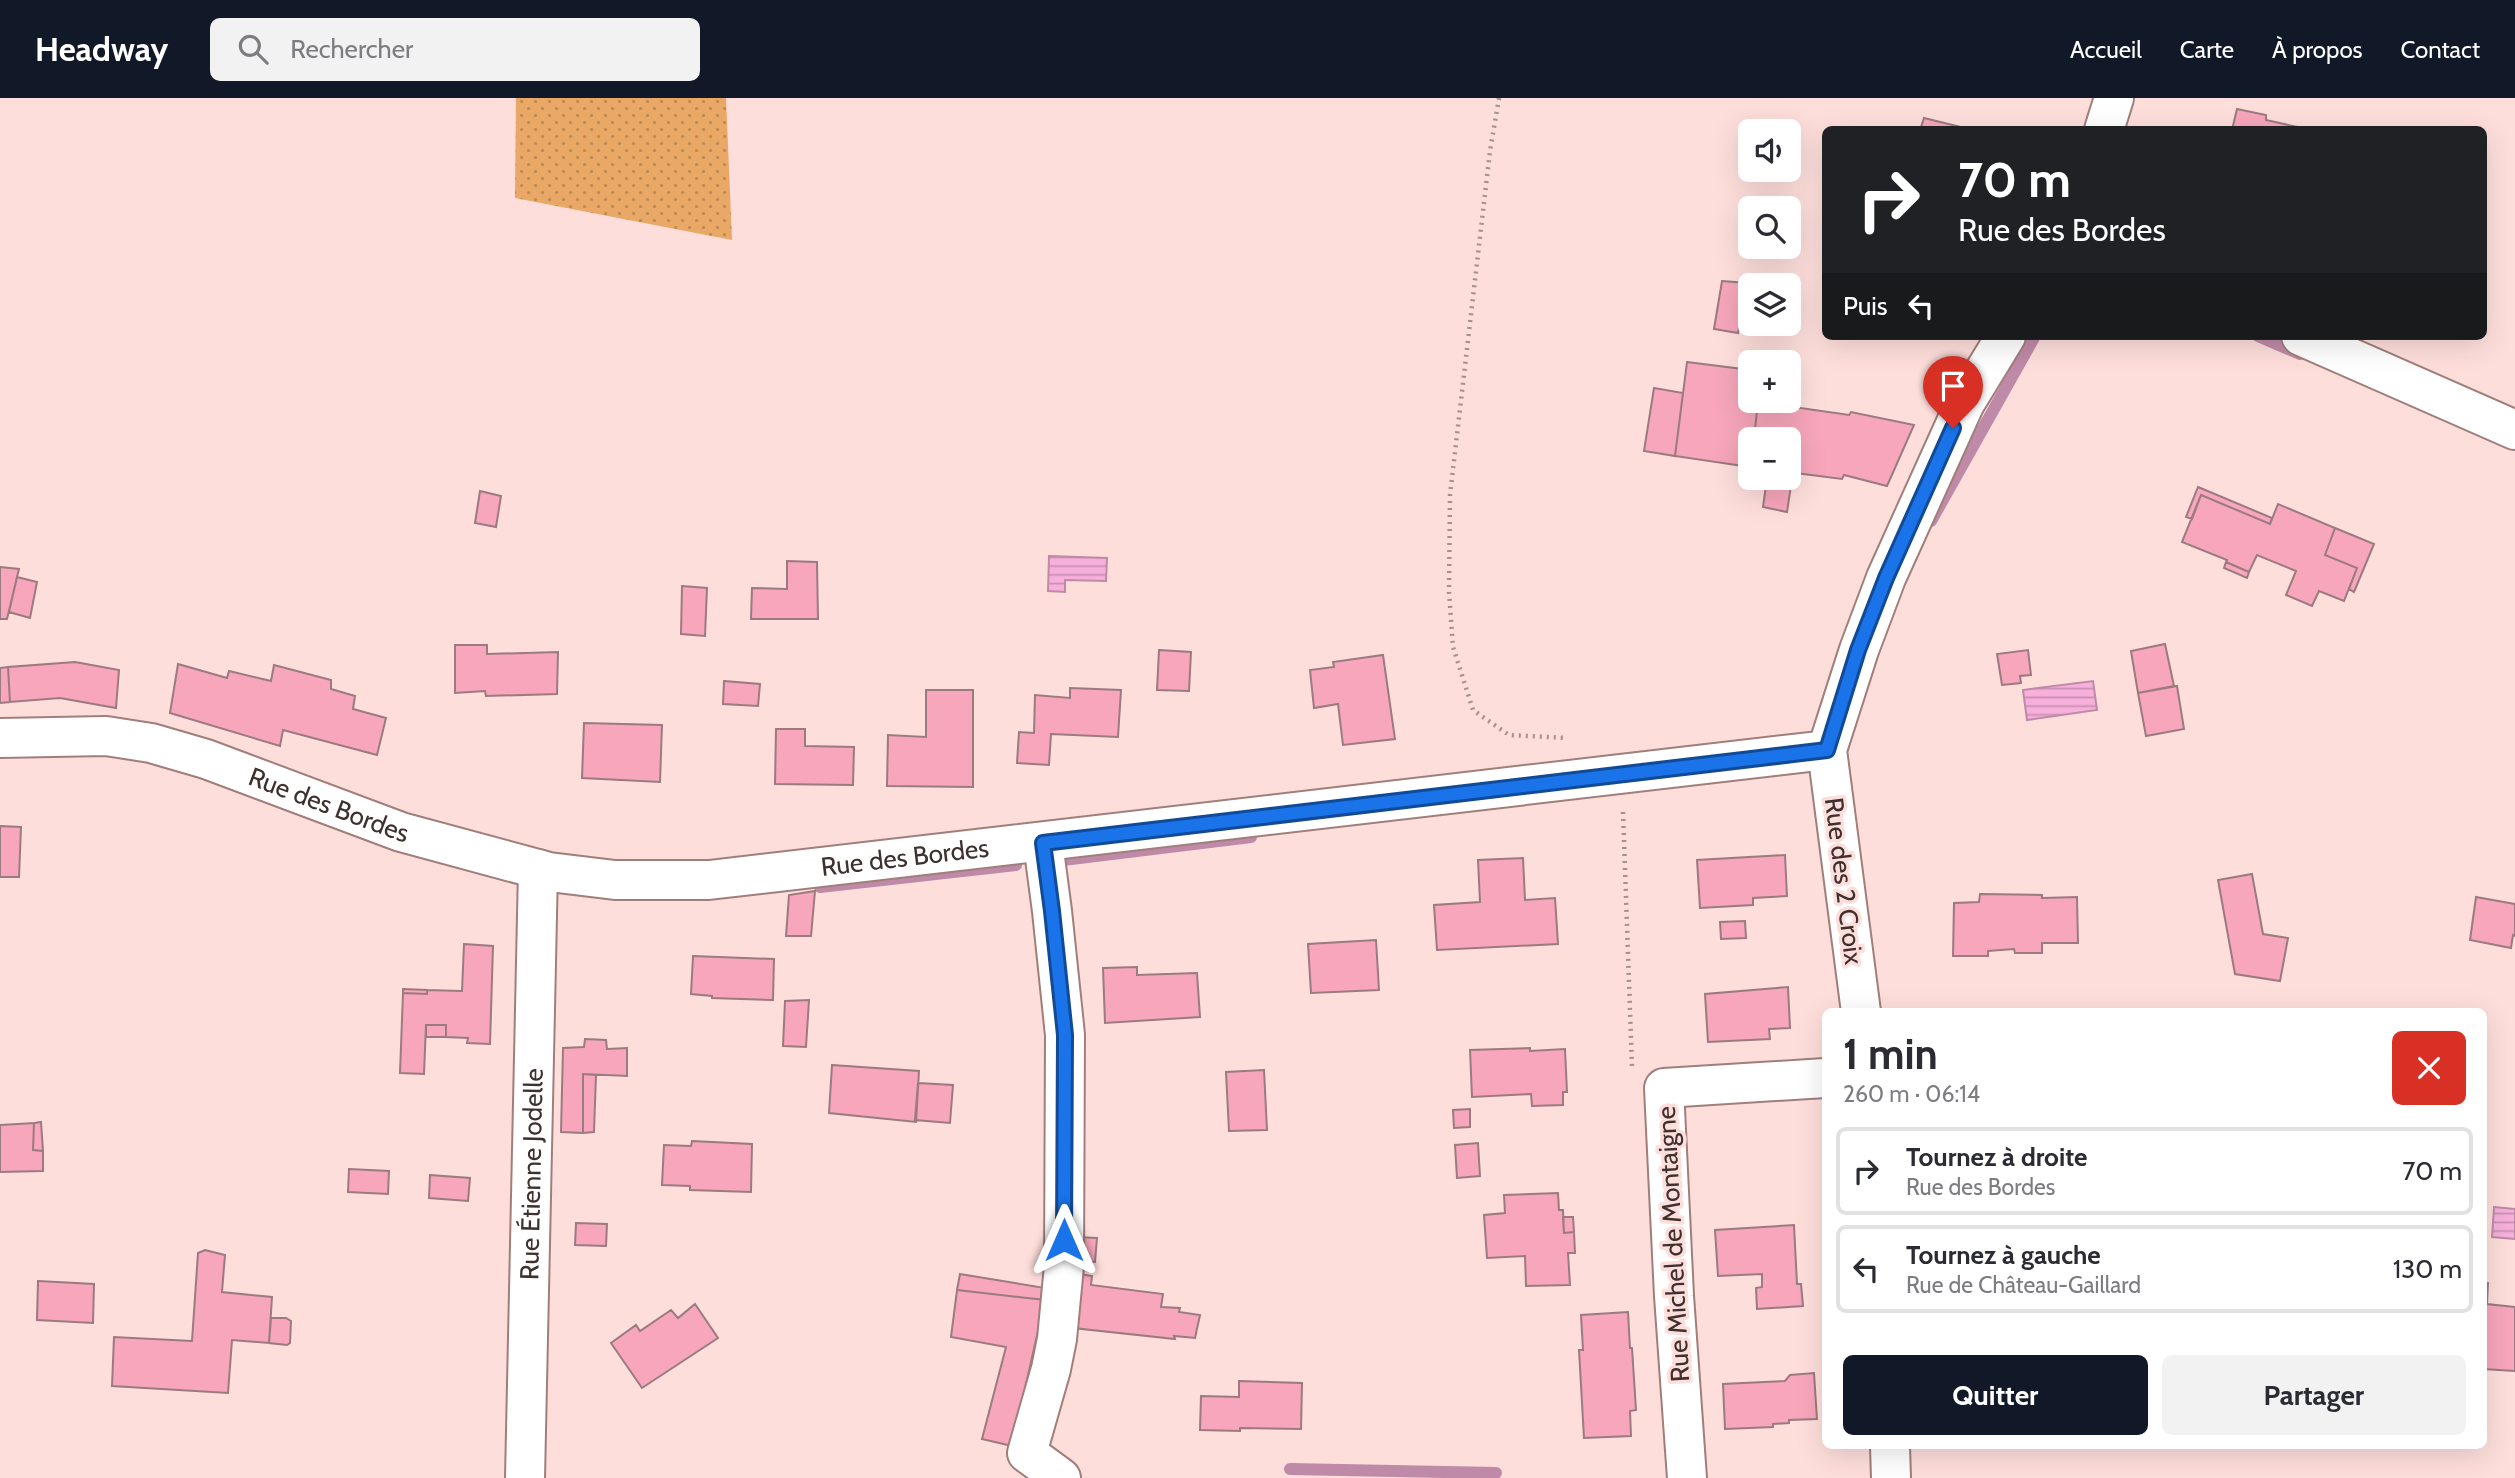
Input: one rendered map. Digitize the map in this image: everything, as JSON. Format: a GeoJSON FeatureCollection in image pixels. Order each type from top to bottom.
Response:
{"type":"FeatureCollection","features":[{"type":"Feature","properties":{"kind":"street"},"geometry":{"type":"LineString","coordinates":[[2105,126],[2114,98]]}},
{"type":"Feature","properties":{"kind":"street"},"geometry":{"type":"LineString","coordinates":[[1827,750],[1858,650],[1886,578],[1965,403],[2004,340]]}},
{"type":"Feature","properties":{"kind":"street"},"geometry":{"type":"LineString","coordinates":[[2310,340],[2515,430]]}},
{"type":"Feature","properties":{"kind":"street","name":"Rue des Bordes"},"geometry":{"type":"LineString","coordinates":[[0,738],[106,736],[151,743],[206,759],[401,832],[538,869],[615,880],[709,880],[1827,750]]}},
{"type":"Feature","properties":{"kind":"street","name":"Rue des 2 Croix"},"geometry":{"type":"LineString","coordinates":[[1827,750],[1860,1008]]}},
{"type":"Feature","properties":{"kind":"street"},"geometry":{"type":"LineString","coordinates":[[1043,843],[1065,1035],[1064,1266],[1053,1359],[1027,1453],[1061,1478]]}},
{"type":"Feature","properties":{"kind":"street","name":"Rue Étienne Jodelle"},"geometry":{"type":"LineString","coordinates":[[525,1478],[538,869]]}},
{"type":"Feature","properties":{"kind":"street","name":"Rue Michel de Montaigne"},"geometry":{"type":"LineString","coordinates":[[1687,1478],[1674,1296],[1664,1088],[1822,1078]]}},
{"type":"Feature","properties":{"kind":"street"},"geometry":{"type":"LineString","coordinates":[[1890,1449],[1891,1478]]}},
{"type":"Feature","properties":{"kind":"path"},"geometry":{"type":"LineString","coordinates":[[1499,98],[1490,151],[1450,495],[1449,593],[1453,647],[1473,710],[1509,735],[1576,739]]}},
{"type":"Feature","properties":{"kind":"path"},"geometry":{"type":"LineString","coordinates":[[1622,773],[1632,1074],[1664,1088]]}},
{"type":"Feature","properties":{"kind":"shaded area"},"geometry":{"type":"Polygon","coordinates":[[[516,98],[726,98],[732,240],[515,198],[516,98]]]}},
{"type":"Feature","properties":{"kind":"shaded area"},"geometry":{"type":"Polygon","coordinates":[[[1049,556],[1107,558],[1106,581],[1065,580],[1065,592],[1048,591],[1049,556]]]}},
{"type":"Feature","properties":{"kind":"shaded area"},"geometry":{"type":"Polygon","coordinates":[[[2093,681],[2097,710],[2027,720],[2023,690],[2093,681]]]}},
{"type":"Feature","properties":{"kind":"shaded area"},"geometry":{"type":"Polygon","coordinates":[[[2494,1207],[2515,1209],[2515,1239],[2492,1237],[2494,1207]]]}},
{"type":"Feature","properties":{"kind":"building"},"geometry":{"type":"Polygon","coordinates":[[[2237,109],[2266,115],[2266,120],[2293,126],[2233,126],[2237,109]]]}},
{"type":"Feature","properties":{"kind":"building"},"geometry":{"type":"Polygon","coordinates":[[[1924,118],[1957,126],[1921,126],[1924,118]]]}},
{"type":"Feature","properties":{"kind":"building"},"geometry":{"type":"Polygon","coordinates":[[[1722,281],[1738,282],[1738,333],[1714,329],[1722,281]]]}},
{"type":"Feature","properties":{"kind":"building"},"geometry":{"type":"Polygon","coordinates":[[[1687,362],[1738,368],[1738,413],[1757,413],[1755,427],[1738,427],[1738,465],[1675,456],[1687,362]]]}},
{"type":"Feature","properties":{"kind":"building"},"geometry":{"type":"Polygon","coordinates":[[[1654,388],[1683,393],[1675,456],[1644,451],[1654,388]]]}},
{"type":"Feature","properties":{"kind":"building"},"geometry":{"type":"Polygon","coordinates":[[[1801,408],[1849,415],[1851,412],[1914,425],[1887,486],[1844,475],[1842,479],[1801,474],[1801,427],[1755,427],[1757,413],[1801,413],[1801,408]]]}},
{"type":"Feature","properties":{"kind":"building"},"geometry":{"type":"Polygon","coordinates":[[[2198,487],[2272,518],[2270,524],[2201,495],[2192,519],[2186,517],[2198,487]]]}},
{"type":"Feature","properties":{"kind":"building"},"geometry":{"type":"Polygon","coordinates":[[[1765,490],[1790,490],[1787,512],[1763,507],[1765,490]]]}},
{"type":"Feature","properties":{"kind":"building"},"geometry":{"type":"Polygon","coordinates":[[[480,491],[501,496],[496,527],[475,523],[480,491]]]}},
{"type":"Feature","properties":{"kind":"building"},"geometry":{"type":"Polygon","coordinates":[[[2201,495],[2270,524],[2278,504],[2335,528],[2325,555],[2357,568],[2344,601],[2319,591],[2312,606],[2286,595],[2296,571],[2257,555],[2249,572],[2182,542],[2201,495]]]}},
{"type":"Feature","properties":{"kind":"building"},"geometry":{"type":"Polygon","coordinates":[[[2335,528],[2374,544],[2354,592],[2349,589],[2357,568],[2325,555],[2335,528]]]}},
{"type":"Feature","properties":{"kind":"building"},"geometry":{"type":"Polygon","coordinates":[[[787,561],[817,562],[818,619],[751,619],[752,588],[787,589],[787,561]]]}},
{"type":"Feature","properties":{"kind":"building"},"geometry":{"type":"Polygon","coordinates":[[[2226,562],[2249,572],[2247,578],[2224,568],[2226,562]]]}},
{"type":"Feature","properties":{"kind":"building"},"geometry":{"type":"Polygon","coordinates":[[[0,567],[19,569],[7,619],[0,619],[0,567]]]}},
{"type":"Feature","properties":{"kind":"building"},"geometry":{"type":"Polygon","coordinates":[[[17,577],[37,582],[30,618],[9,612],[17,577]]]}},
{"type":"Feature","properties":{"kind":"building"},"geometry":{"type":"Polygon","coordinates":[[[682,586],[707,588],[705,636],[681,634],[682,586]]]}},
{"type":"Feature","properties":{"kind":"building"},"geometry":{"type":"Polygon","coordinates":[[[2165,644],[2174,686],[2138,693],[2131,651],[2165,644]]]}},
{"type":"Feature","properties":{"kind":"building"},"geometry":{"type":"Polygon","coordinates":[[[455,645],[487,645],[487,654],[558,652],[557,694],[486,696],[485,691],[455,693],[455,645]]]}},
{"type":"Feature","properties":{"kind":"building"},"geometry":{"type":"Polygon","coordinates":[[[1159,650],[1191,652],[1189,691],[1157,690],[1159,650]]]}},
{"type":"Feature","properties":{"kind":"building"},"geometry":{"type":"Polygon","coordinates":[[[2028,650],[2031,675],[2020,676],[2021,683],[2002,685],[1997,654],[2028,650]]]}},
{"type":"Feature","properties":{"kind":"building"},"geometry":{"type":"Polygon","coordinates":[[[1383,655],[1395,739],[1343,745],[1338,704],[1314,708],[1310,670],[1334,667],[1333,662],[1383,655]]]}},
{"type":"Feature","properties":{"kind":"building"},"geometry":{"type":"Polygon","coordinates":[[[75,662],[119,670],[116,708],[60,698],[10,702],[8,667],[75,662]]]}},
{"type":"Feature","properties":{"kind":"building"},"geometry":{"type":"Polygon","coordinates":[[[178,664],[227,678],[229,671],[271,681],[274,665],[331,680],[331,689],[355,696],[353,709],[386,718],[377,755],[283,730],[280,746],[170,713],[178,664]]]}},
{"type":"Feature","properties":{"kind":"building"},"geometry":{"type":"Polygon","coordinates":[[[8,667],[10,702],[0,703],[0,668],[8,667]]]}},
{"type":"Feature","properties":{"kind":"building"},"geometry":{"type":"Polygon","coordinates":[[[724,681],[760,684],[758,706],[723,704],[724,681]]]}},
{"type":"Feature","properties":{"kind":"building"},"geometry":{"type":"Polygon","coordinates":[[[2177,686],[2184,729],[2146,736],[2138,693],[2177,686]]]}},
{"type":"Feature","properties":{"kind":"building"},"geometry":{"type":"Polygon","coordinates":[[[1070,688],[1121,690],[1118,737],[1051,734],[1049,765],[1017,763],[1019,732],[1034,733],[1035,695],[1070,698],[1070,688]]]}},
{"type":"Feature","properties":{"kind":"building"},"geometry":{"type":"Polygon","coordinates":[[[926,690],[973,690],[973,787],[887,786],[888,735],[926,737],[926,690]]]}},
{"type":"Feature","properties":{"kind":"building"},"geometry":{"type":"Polygon","coordinates":[[[584,723],[662,725],[660,782],[582,778],[584,723]]]}},
{"type":"Feature","properties":{"kind":"building"},"geometry":{"type":"Polygon","coordinates":[[[776,729],[805,729],[805,746],[854,747],[853,785],[775,784],[776,729]]]}},
{"type":"Feature","properties":{"kind":"building"},"geometry":{"type":"Polygon","coordinates":[[[0,826],[21,827],[19,877],[0,877],[0,826]]]}},
{"type":"Feature","properties":{"kind":"building"},"geometry":{"type":"Polygon","coordinates":[[[1785,855],[1787,896],[1753,898],[1753,905],[1700,908],[1697,860],[1785,855]]]}},
{"type":"Feature","properties":{"kind":"building"},"geometry":{"type":"Polygon","coordinates":[[[1523,858],[1525,900],[1555,898],[1558,944],[1437,950],[1434,905],[1480,902],[1478,860],[1523,858]]]}},
{"type":"Feature","properties":{"kind":"building"},"geometry":{"type":"Polygon","coordinates":[[[2252,874],[2263,934],[2288,938],[2280,981],[2235,974],[2218,880],[2252,874]]]}},
{"type":"Feature","properties":{"kind":"building"},"geometry":{"type":"Polygon","coordinates":[[[815,891],[811,936],[786,936],[789,895],[815,891]]]}},
{"type":"Feature","properties":{"kind":"building"},"geometry":{"type":"Polygon","coordinates":[[[1980,894],[2077,897],[2078,943],[2042,943],[2042,953],[2015,953],[2014,949],[1988,951],[1988,956],[1953,956],[1954,903],[1979,902],[1980,894]]]}},
{"type":"Feature","properties":{"kind":"building"},"geometry":{"type":"Polygon","coordinates":[[[2476,897],[2515,904],[2515,936],[2513,935],[2511,948],[2470,940],[2476,897]]]}},
{"type":"Feature","properties":{"kind":"building"},"geometry":{"type":"Polygon","coordinates":[[[1745,921],[1746,938],[1721,939],[1720,922],[1745,921]]]}},
{"type":"Feature","properties":{"kind":"building"},"geometry":{"type":"Polygon","coordinates":[[[1376,940],[1379,990],[1311,993],[1308,944],[1376,940]]]}},
{"type":"Feature","properties":{"kind":"building"},"geometry":{"type":"Polygon","coordinates":[[[464,944],[493,946],[490,1044],[467,1043],[468,1038],[446,1037],[446,1025],[426,1025],[424,1074],[400,1073],[403,993],[427,994],[427,990],[462,991],[464,944]]]}},
{"type":"Feature","properties":{"kind":"building"},"geometry":{"type":"Polygon","coordinates":[[[693,956],[774,959],[773,1000],[712,998],[691,994],[693,956]]]}},
{"type":"Feature","properties":{"kind":"building"},"geometry":{"type":"Polygon","coordinates":[[[1137,967],[1137,975],[1197,973],[1200,1017],[1105,1023],[1103,968],[1137,967]]]}},
{"type":"Feature","properties":{"kind":"building"},"geometry":{"type":"Polygon","coordinates":[[[1788,987],[1790,1028],[1769,1029],[1770,1039],[1708,1042],[1705,994],[1788,987]]]}},
{"type":"Feature","properties":{"kind":"building"},"geometry":{"type":"Polygon","coordinates":[[[403,989],[427,990],[427,994],[403,993],[403,989]]]}},
{"type":"Feature","properties":{"kind":"building"},"geometry":{"type":"Polygon","coordinates":[[[809,1000],[806,1047],[783,1046],[785,1001],[809,1000]]]}},
{"type":"Feature","properties":{"kind":"building"},"geometry":{"type":"Polygon","coordinates":[[[426,1025],[446,1025],[446,1037],[426,1037],[426,1025]]]}},
{"type":"Feature","properties":{"kind":"building"},"geometry":{"type":"Polygon","coordinates":[[[585,1039],[606,1040],[607,1049],[627,1048],[627,1076],[583,1074],[583,1133],[561,1132],[563,1048],[584,1047],[585,1039]]]}},
{"type":"Feature","properties":{"kind":"building"},"geometry":{"type":"Polygon","coordinates":[[[1530,1048],[1530,1051],[1565,1049],[1567,1092],[1563,1092],[1563,1105],[1532,1106],[1531,1094],[1472,1097],[1470,1050],[1530,1048]]]}},
{"type":"Feature","properties":{"kind":"building"},"geometry":{"type":"Polygon","coordinates":[[[832,1065],[919,1071],[916,1122],[829,1113],[832,1065]]]}},
{"type":"Feature","properties":{"kind":"building"},"geometry":{"type":"Polygon","coordinates":[[[1264,1070],[1267,1130],[1229,1131],[1226,1072],[1264,1070]]]}},
{"type":"Feature","properties":{"kind":"building"},"geometry":{"type":"Polygon","coordinates":[[[583,1074],[596,1075],[594,1132],[583,1133],[583,1074]]]}},
{"type":"Feature","properties":{"kind":"building"},"geometry":{"type":"Polygon","coordinates":[[[918,1083],[953,1085],[950,1123],[915,1120],[918,1083]]]}},
{"type":"Feature","properties":{"kind":"building"},"geometry":{"type":"Polygon","coordinates":[[[1470,1109],[1470,1127],[1454,1128],[1453,1110],[1470,1109]]]}},
{"type":"Feature","properties":{"kind":"building"},"geometry":{"type":"Polygon","coordinates":[[[41,1122],[43,1151],[33,1150],[34,1123],[41,1122]]]}},
{"type":"Feature","properties":{"kind":"building"},"geometry":{"type":"Polygon","coordinates":[[[34,1123],[33,1150],[43,1151],[43,1171],[0,1172],[0,1125],[34,1123]]]}},
{"type":"Feature","properties":{"kind":"building"},"geometry":{"type":"Polygon","coordinates":[[[692,1141],[752,1144],[751,1192],[690,1190],[690,1186],[662,1185],[664,1145],[691,1146],[692,1141]]]}},
{"type":"Feature","properties":{"kind":"building"},"geometry":{"type":"Polygon","coordinates":[[[1478,1143],[1480,1176],[1457,1178],[1455,1145],[1478,1143]]]}},
{"type":"Feature","properties":{"kind":"building"},"geometry":{"type":"Polygon","coordinates":[[[349,1169],[389,1171],[388,1194],[348,1192],[349,1169]]]}},
{"type":"Feature","properties":{"kind":"building"},"geometry":{"type":"Polygon","coordinates":[[[430,1175],[470,1178],[468,1201],[429,1198],[430,1175]]]}},
{"type":"Feature","properties":{"kind":"building"},"geometry":{"type":"Polygon","coordinates":[[[1558,1193],[1559,1210],[1563,1210],[1564,1233],[1574,1232],[1575,1253],[1568,1253],[1570,1285],[1526,1286],[1525,1256],[1487,1258],[1484,1215],[1505,1213],[1504,1195],[1558,1193]]]}},
{"type":"Feature","properties":{"kind":"building"},"geometry":{"type":"Polygon","coordinates":[[[1563,1217],[1573,1217],[1574,1232],[1564,1233],[1563,1217]]]}},
{"type":"Feature","properties":{"kind":"building"},"geometry":{"type":"Polygon","coordinates":[[[576,1223],[607,1224],[606,1246],[575,1245],[576,1223]]]}},
{"type":"Feature","properties":{"kind":"building"},"geometry":{"type":"Polygon","coordinates":[[[1794,1225],[1797,1284],[1801,1284],[1803,1306],[1757,1309],[1756,1288],[1762,1287],[1762,1274],[1718,1276],[1715,1230],[1794,1225]]]}},
{"type":"Feature","properties":{"kind":"building"},"geometry":{"type":"Polygon","coordinates":[[[1074,1237],[1097,1238],[1095,1262],[1073,1260],[1074,1237]]]}},
{"type":"Feature","properties":{"kind":"building"},"geometry":{"type":"Polygon","coordinates":[[[205,1250],[225,1255],[222,1292],[272,1297],[269,1343],[232,1340],[228,1393],[112,1386],[114,1337],[192,1341],[198,1253],[205,1250]]]}},
{"type":"Feature","properties":{"kind":"building"},"geometry":{"type":"Polygon","coordinates":[[[1073,1273],[1092,1276],[1091,1285],[1163,1294],[1161,1307],[1180,1308],[1179,1312],[1200,1315],[1195,1338],[1174,1336],[1175,1339],[1064,1327],[1073,1273]]]}},
{"type":"Feature","properties":{"kind":"building"},"geometry":{"type":"Polygon","coordinates":[[[960,1274],[1045,1288],[1045,1300],[957,1290],[960,1274]]]}},
{"type":"Feature","properties":{"kind":"building"},"geometry":{"type":"Polygon","coordinates":[[[38,1281],[94,1284],[93,1323],[37,1320],[38,1281]]]}},
{"type":"Feature","properties":{"kind":"building"},"geometry":{"type":"Polygon","coordinates":[[[957,1290],[1045,1300],[1012,1446],[982,1439],[1006,1347],[951,1337],[957,1290]]]}},
{"type":"Feature","properties":{"kind":"building"},"geometry":{"type":"Polygon","coordinates":[[[695,1304],[718,1338],[642,1388],[611,1343],[636,1325],[640,1331],[671,1310],[678,1318],[695,1304]]]}},
{"type":"Feature","properties":{"kind":"building"},"geometry":{"type":"Polygon","coordinates":[[[2487,1304],[2515,1307],[2515,1371],[2487,1369],[2487,1304]]]}},
{"type":"Feature","properties":{"kind":"building"},"geometry":{"type":"Polygon","coordinates":[[[1628,1312],[1636,1410],[1630,1411],[1631,1436],[1584,1438],[1579,1350],[1583,1350],[1581,1315],[1628,1312]]]}},
{"type":"Feature","properties":{"kind":"building"},"geometry":{"type":"Polygon","coordinates":[[[271,1318],[286,1318],[291,1321],[290,1343],[269,1343],[271,1318]]]}},
{"type":"Feature","properties":{"kind":"building"},"geometry":{"type":"Polygon","coordinates":[[[1814,1373],[1817,1419],[1789,1420],[1789,1423],[1773,1424],[1773,1427],[1725,1429],[1723,1384],[1785,1381],[1790,1375],[1814,1373]]]}},
{"type":"Feature","properties":{"kind":"building"},"geometry":{"type":"Polygon","coordinates":[[[1239,1381],[1302,1383],[1301,1429],[1200,1430],[1201,1396],[1239,1397],[1239,1381]]]}},
{"type":"Feature","properties":{"kind":"waterway"},"geometry":{"type":"LineString","coordinates":[[1931,521],[2033,340]]}},
{"type":"Feature","properties":{"kind":"waterway"},"geometry":{"type":"LineString","coordinates":[[2267,340],[2300,354]]}},
{"type":"Feature","properties":{"kind":"waterway"},"geometry":{"type":"LineString","coordinates":[[1063,860],[1251,837]]}},
{"type":"Feature","properties":{"kind":"waterway"},"geometry":{"type":"LineString","coordinates":[[820,887],[1016,865]]}},
{"type":"Feature","properties":{"kind":"waterway"},"geometry":{"type":"LineString","coordinates":[[1290,1469],[1496,1473]]}},
{"type":"Feature","properties":{"kind":"route"},"geometry":{"type":"LineString","coordinates":[[1064,1240],[1065,1035],[1043,843],[1827,750],[1858,650],[1886,578],[1953,428]]}}]}
